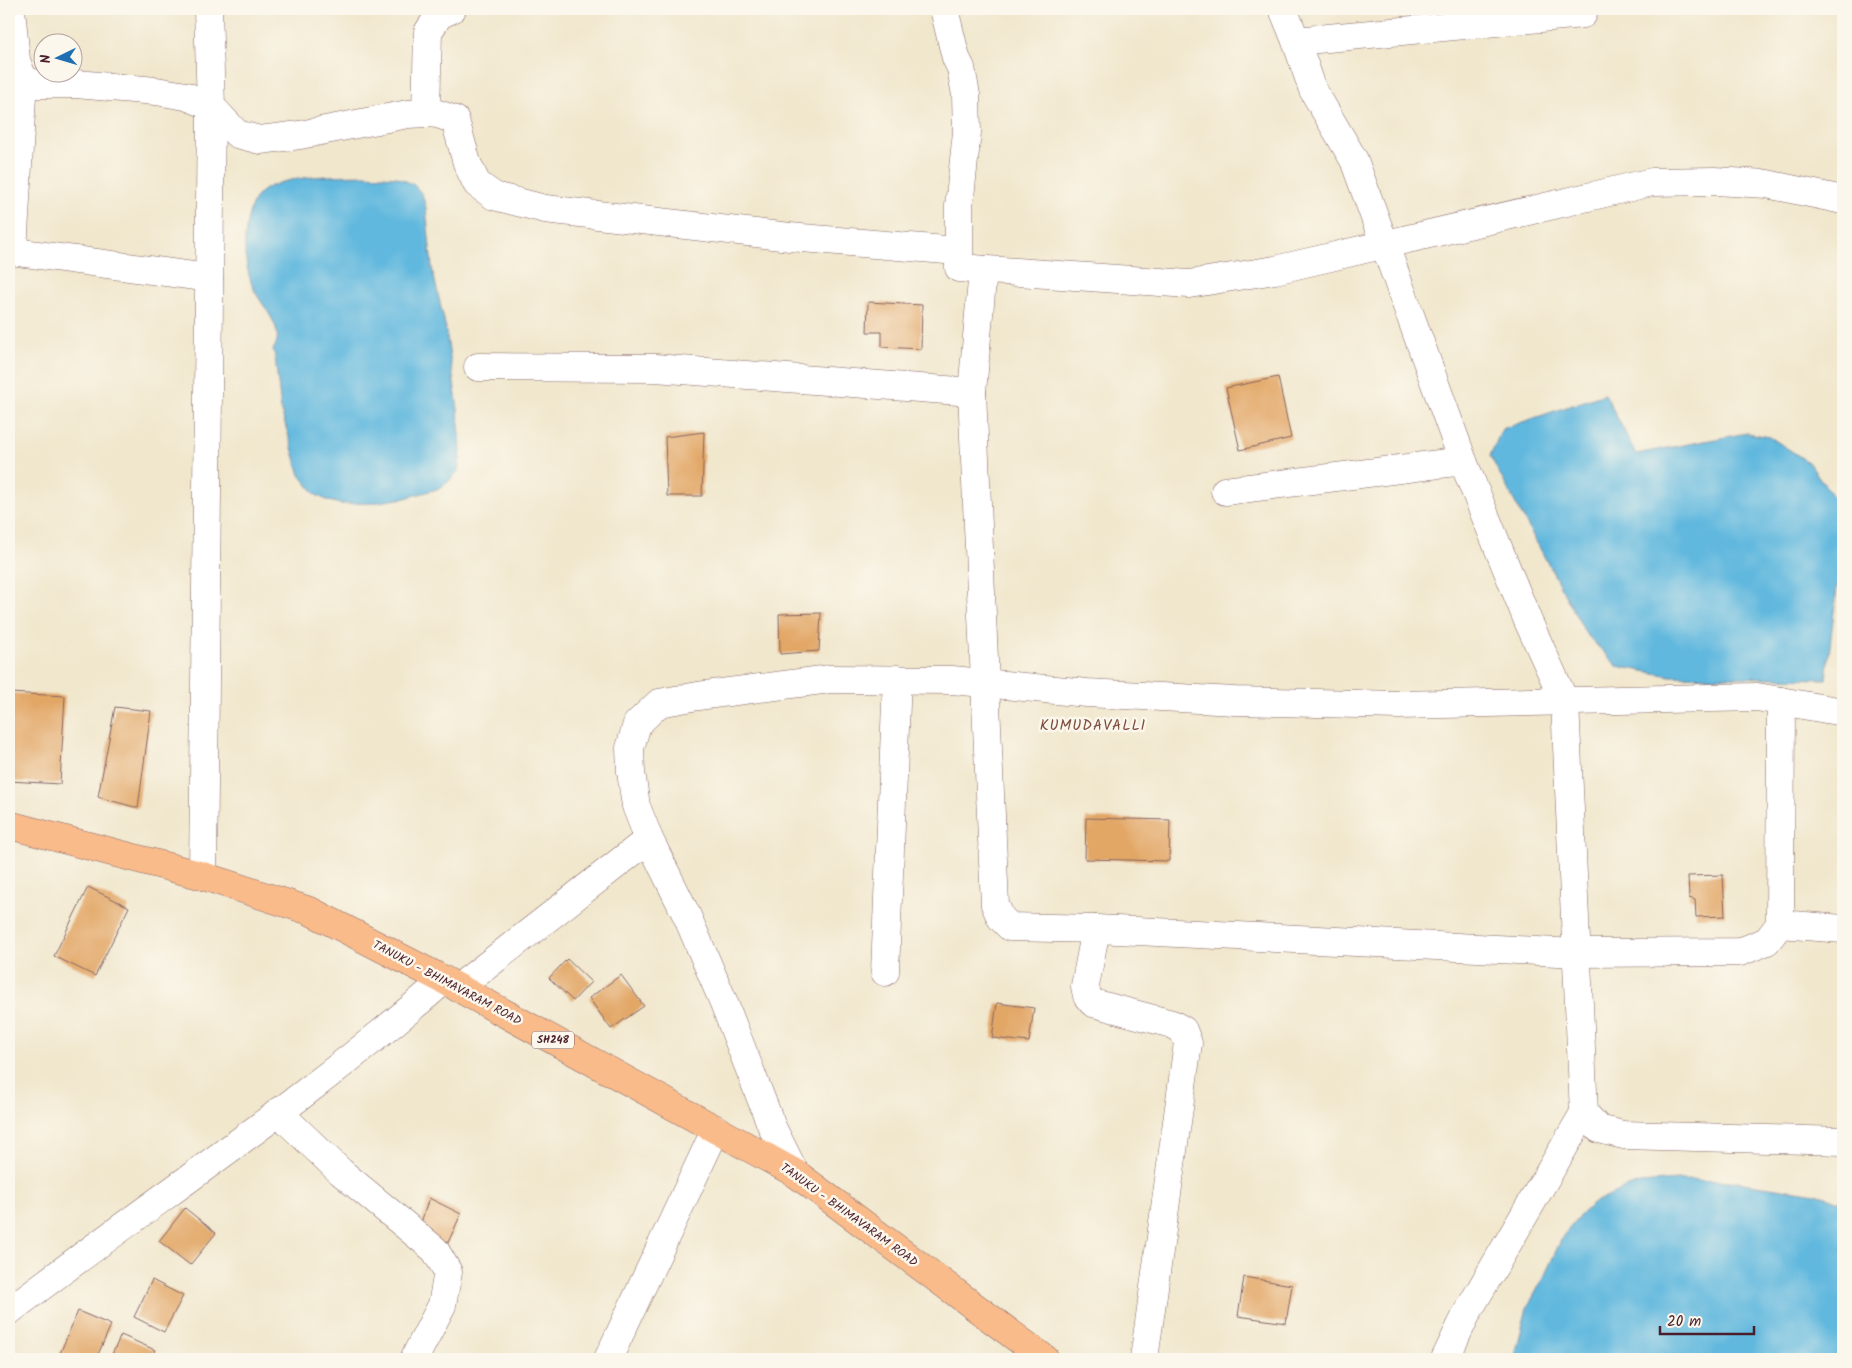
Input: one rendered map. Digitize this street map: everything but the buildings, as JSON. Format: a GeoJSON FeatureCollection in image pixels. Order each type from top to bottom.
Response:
{"type":"FeatureCollection","features":[{"type":"Feature","properties":{"kind":"main road","name":"TANUKU - BHIMAVARAM ROAD"},"geometry":{"type":"LineString","coordinates":[[9,825],[203,876],[310,911],[451,984],[795,1173],[1045,1359]]}},
{"type":"Feature","properties":{"kind":"street"},"geometry":{"type":"LineString","coordinates":[[11,9],[16,60],[23,78],[11,251],[209,278]]}},
{"type":"Feature","properties":{"kind":"street"},"geometry":{"type":"LineString","coordinates":[[203,876],[212,106],[208,9]]}},
{"type":"Feature","properties":{"kind":"street"},"geometry":{"type":"LineString","coordinates":[[426,113],[428,32],[439,15],[452,9]]}},
{"type":"Feature","properties":{"kind":"street"},"geometry":{"type":"LineString","coordinates":[[944,9],[956,58],[961,68],[966,95],[967,132],[959,206],[959,268],[1188,284],[1274,270],[1652,182],[1714,181],[1767,184],[1843,200]]}},
{"type":"Feature","properties":{"kind":"street"},"geometry":{"type":"LineString","coordinates":[[1283,9],[1313,90],[1354,160],[1462,461],[1528,621],[1564,702],[1584,1114],[1466,1313],[1445,1359]]}},
{"type":"Feature","properties":{"kind":"street"},"geometry":{"type":"LineString","coordinates":[[1296,41],[1583,14]]}},
{"type":"Feature","properties":{"kind":"street"},"geometry":{"type":"LineString","coordinates":[[23,78],[36,84],[76,84],[156,91],[186,96],[212,106],[238,134],[260,140],[300,135],[408,114],[438,114],[455,120],[467,163],[477,184],[494,196],[545,209],[790,237],[958,251]]}},
{"type":"Feature","properties":{"kind":"street"},"geometry":{"type":"LineString","coordinates":[[983,270],[972,392],[995,905],[1001,918],[1010,927],[1096,929],[1577,953],[1740,952],[1767,941],[1780,924],[1781,701]]}},
{"type":"Feature","properties":{"kind":"street"},"geometry":{"type":"LineString","coordinates":[[478,367],[655,368],[972,392]]}},
{"type":"Feature","properties":{"kind":"street"},"geometry":{"type":"LineString","coordinates":[[1225,491],[1462,461]]}},
{"type":"Feature","properties":{"kind":"street"},"geometry":{"type":"LineString","coordinates":[[795,1173],[772,1127],[728,1012],[687,916],[649,839],[636,806],[630,748],[637,724],[658,703],[830,679],[952,680],[1087,692],[1236,701],[1399,705],[1757,698],[1843,712]]}},
{"type":"Feature","properties":{"kind":"street"},"geometry":{"type":"LineString","coordinates":[[885,972],[897,680]]}},
{"type":"Feature","properties":{"kind":"street"},"geometry":{"type":"LineString","coordinates":[[9,1311],[97,1244],[278,1112],[412,1007],[451,984],[649,839]]}},
{"type":"Feature","properties":{"kind":"street"},"geometry":{"type":"LineString","coordinates":[[1780,924],[1843,929]]}},
{"type":"Feature","properties":{"kind":"street"},"geometry":{"type":"LineString","coordinates":[[1096,929],[1085,986],[1087,996],[1093,1003],[1172,1024],[1183,1030],[1188,1043],[1144,1359]]}},
{"type":"Feature","properties":{"kind":"street"},"geometry":{"type":"LineString","coordinates":[[278,1112],[341,1172],[435,1250],[448,1272],[442,1304],[414,1359]]}},
{"type":"Feature","properties":{"kind":"street"},"geometry":{"type":"LineString","coordinates":[[1584,1114],[1599,1129],[1623,1135],[1843,1141]]}},
{"type":"Feature","properties":{"kind":"street"},"geometry":{"type":"LineString","coordinates":[[608,1359],[716,1130]]}},
{"type":"Feature","properties":{"kind":"water"},"geometry":{"type":"Polygon","coordinates":[[[364,175],[397,177],[414,185],[422,194],[426,208],[432,268],[445,325],[458,409],[461,452],[458,471],[447,483],[437,489],[405,498],[372,503],[340,504],[316,495],[300,475],[281,410],[273,350],[277,342],[275,325],[252,285],[246,257],[245,236],[248,216],[253,203],[257,196],[266,189],[292,180],[323,176],[364,175]]]}},
{"type":"Feature","properties":{"kind":"water"},"geometry":{"type":"Polygon","coordinates":[[[1605,394],[1636,454],[1747,433],[1770,437],[1808,462],[1835,499],[1843,524],[1826,679],[1670,676],[1617,666],[1586,634],[1490,456],[1502,429],[1605,394]]]}},
{"type":"Feature","properties":{"kind":"water"},"geometry":{"type":"Polygon","coordinates":[[[1678,1180],[1730,1181],[1816,1194],[1843,1202],[1843,1359],[1514,1359],[1527,1308],[1563,1236],[1583,1212],[1595,1202],[1625,1188],[1641,1183],[1678,1180]]]}},
{"type":"Feature","properties":{"kind":"district","name":"KUMUDAVALLI"},"geometry":{"type":"Point","coordinates":[1093,726]}}]}
